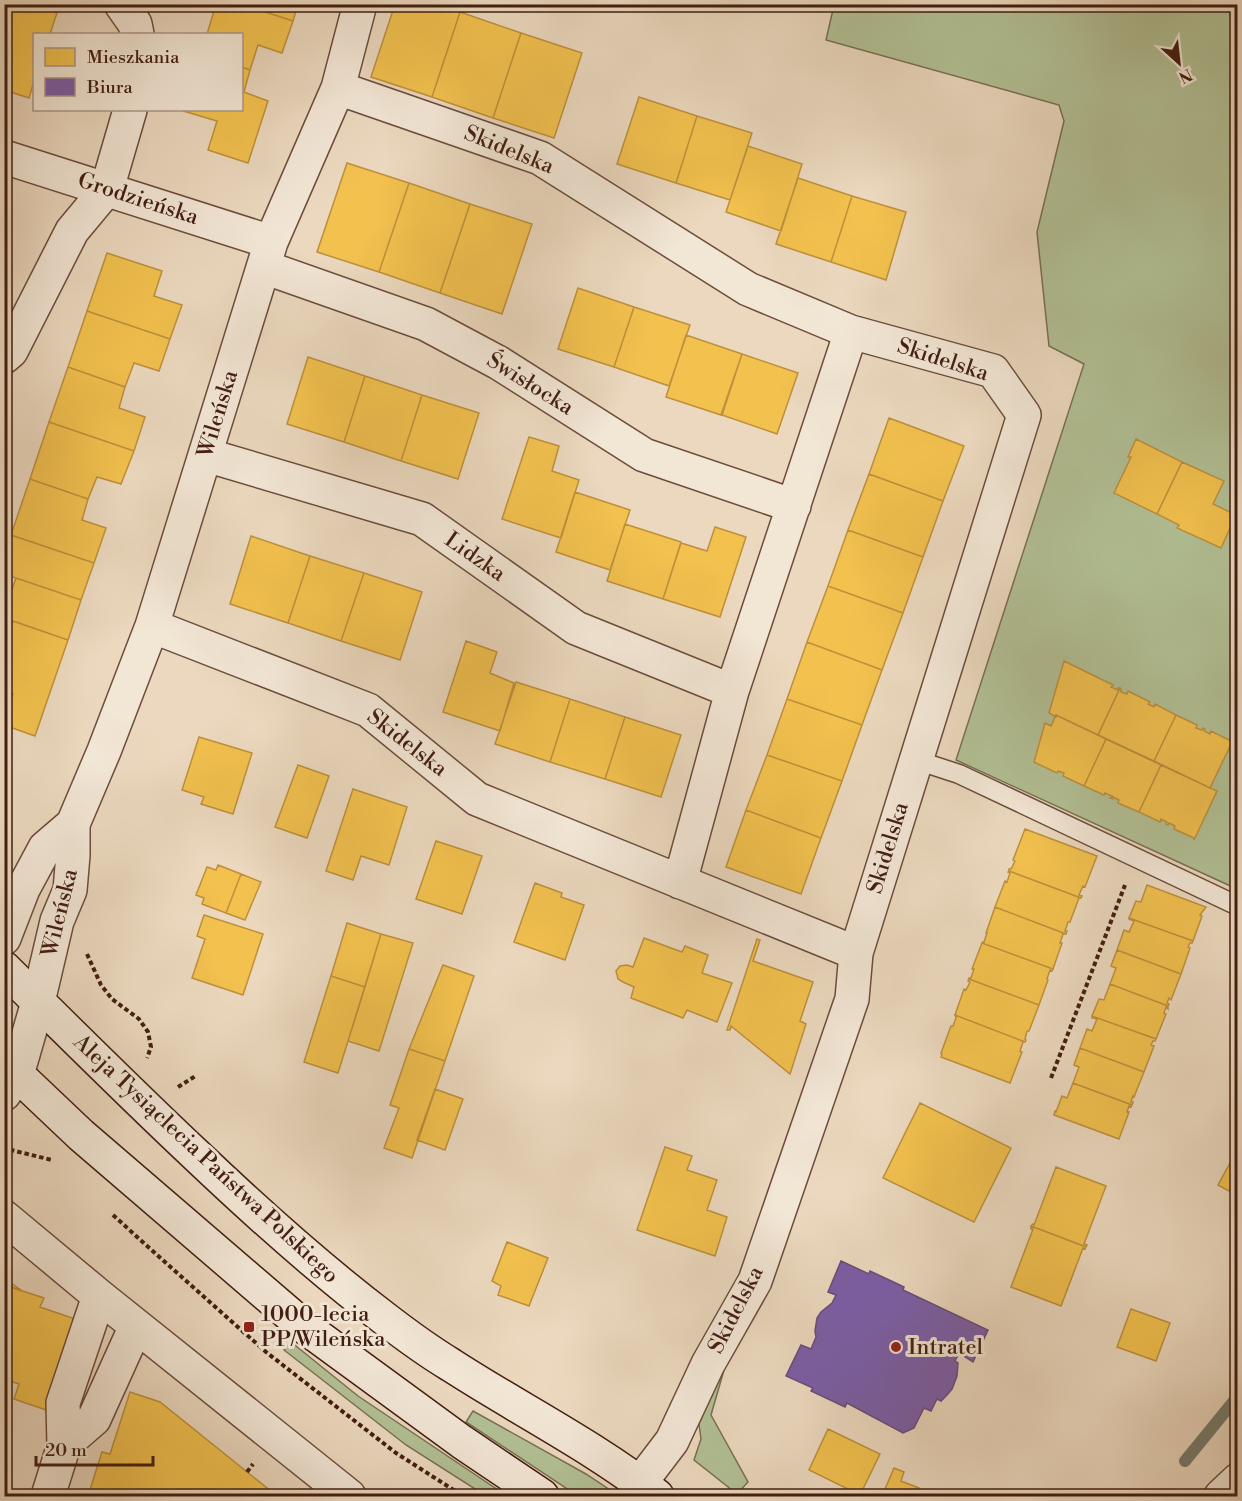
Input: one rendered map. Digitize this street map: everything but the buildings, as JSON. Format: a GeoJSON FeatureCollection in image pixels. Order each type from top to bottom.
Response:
{"type":"FeatureCollection","features":[{"type":"Feature","properties":{"kind":"street"},"geometry":{"type":"LineString","coordinates":[[121,4],[135,24],[137,33]]}},
{"type":"Feature","properties":{"kind":"street","name":"Wileńska"},"geometry":{"type":"LineString","coordinates":[[9,1077],[38,1002],[57,921],[70,890],[73,824],[152,626],[267,254],[338,88],[360,4]]}},
{"type":"Feature","properties":{"kind":"street","name":"Skidelska"},"geometry":{"type":"LineString","coordinates":[[338,88],[540,158],[748,289],[851,332],[993,371],[1024,415],[856,953],[852,999],[755,1281],[708,1364],[649,1490]]}},
{"type":"Feature","properties":{"kind":"street"},"geometry":{"type":"LineString","coordinates":[[4,357],[11,351],[72,231],[107,189],[130,111]]}},
{"type":"Feature","properties":{"kind":"street","name":"Grodzieńska"},"geometry":{"type":"LineString","coordinates":[[4,157],[107,189],[267,254]]}},
{"type":"Feature","properties":{"kind":"street","name":"Świsłocka"},"geometry":{"type":"LineString","coordinates":[[267,254],[426,324],[499,363],[644,455],[794,506]]}},
{"type":"Feature","properties":{"kind":"street"},"geometry":{"type":"LineString","coordinates":[[680,882],[732,691],[851,332]]}},
{"type":"Feature","properties":{"kind":"street","name":"Lidzka"},"geometry":{"type":"LineString","coordinates":[[206,455],[422,519],[576,628],[732,691]]}},
{"type":"Feature","properties":{"kind":"street","name":"Skidelska"},"geometry":{"type":"LineString","coordinates":[[152,626],[368,710],[477,799],[856,953]]}},
{"type":"Feature","properties":{"kind":"street","name":"Wileńska"},"geometry":{"type":"LineString","coordinates":[[4,938],[23,889],[45,848],[73,824]]}},
{"type":"Feature","properties":{"kind":"street","name":"Aleja Tysiąclecia Państwa Polskiego"},"geometry":{"type":"LineString","coordinates":[[4,968],[128,1091],[334,1281],[451,1365],[588,1449],[649,1490]]}},
{"type":"Feature","properties":{"kind":"street"},"geometry":{"type":"LineString","coordinates":[[9,1077],[81,1135],[302,1325],[462,1442],[542,1497]]}},
{"type":"Feature","properties":{"kind":"street"},"geometry":{"type":"LineString","coordinates":[[4,1217],[349,1497]]}},
{"type":"Feature","properties":{"kind":"street"},"geometry":{"type":"LineString","coordinates":[[48,1497],[64,1445],[63,1404],[99,1296]]}},
{"type":"Feature","properties":{"kind":"street"},"geometry":{"type":"LineString","coordinates":[[64,1445],[94,1419],[136,1326]]}},
{"type":"Feature","properties":{"kind":"street"},"geometry":{"type":"LineString","coordinates":[[1221,1497],[1238,1480]]}},
{"type":"Feature","properties":{"kind":"lane"},"geometry":{"type":"LineString","coordinates":[[916,760],[959,774],[1238,906]]}},
{"type":"Feature","properties":{"kind":"path"},"geometry":{"type":"LineString","coordinates":[[1051,1078],[1135,858]]}},
{"type":"Feature","properties":{"kind":"path"},"geometry":{"type":"LineString","coordinates":[[57,921],[84,947],[101,985],[112,999],[139,1018],[148,1032],[151,1047],[146,1063]]}},
{"type":"Feature","properties":{"kind":"path"},"geometry":{"type":"LineString","coordinates":[[174,1089],[198,1075]]}},
{"type":"Feature","properties":{"kind":"path"},"geometry":{"type":"LineString","coordinates":[[4,1145],[11,1150],[55,1161]]}},
{"type":"Feature","properties":{"kind":"path"},"geometry":{"type":"LineString","coordinates":[[106,1208],[266,1352],[396,1453],[463,1497]]}},
{"type":"Feature","properties":{"kind":"path"},"geometry":{"type":"LineString","coordinates":[[247,1472],[253,1465]]}},
{"type":"Feature","properties":{"kind":"green space"},"geometry":{"type":"Polygon","coordinates":[[[834,5],[1237,5],[1237,889],[956,760],[1084,364],[1049,346],[1037,232],[1064,121],[1059,105],[826,40],[834,5]]]}},
{"type":"Feature","properties":{"kind":"green space"},"geometry":{"type":"Polygon","coordinates":[[[291,1342],[358,1396],[507,1496],[486,1496],[406,1445],[284,1350],[291,1342]]]}},
{"type":"Feature","properties":{"kind":"green space"},"geometry":{"type":"Polygon","coordinates":[[[718,1369],[724,1370],[711,1415],[748,1482],[737,1494],[694,1460],[701,1439],[699,1424],[718,1369]]]}},
{"type":"Feature","properties":{"kind":"green space"},"geometry":{"type":"Polygon","coordinates":[[[473,1411],[586,1474],[619,1496],[576,1496],[466,1422],[473,1411]]]}},
{"type":"Feature","properties":{"kind":"waterway"},"geometry":{"type":"LineString","coordinates":[[1185,1461],[1238,1396]]}},
{"type":"Feature","properties":{"kind":"place","name":"1000-lecia PP/Wileńska"},"geometry":{"type":"Point","coordinates":[249,1327]}},
{"type":"Feature","properties":{"kind":"place","name":"Intratel"},"geometry":{"type":"Point","coordinates":[896,1347]}}]}
